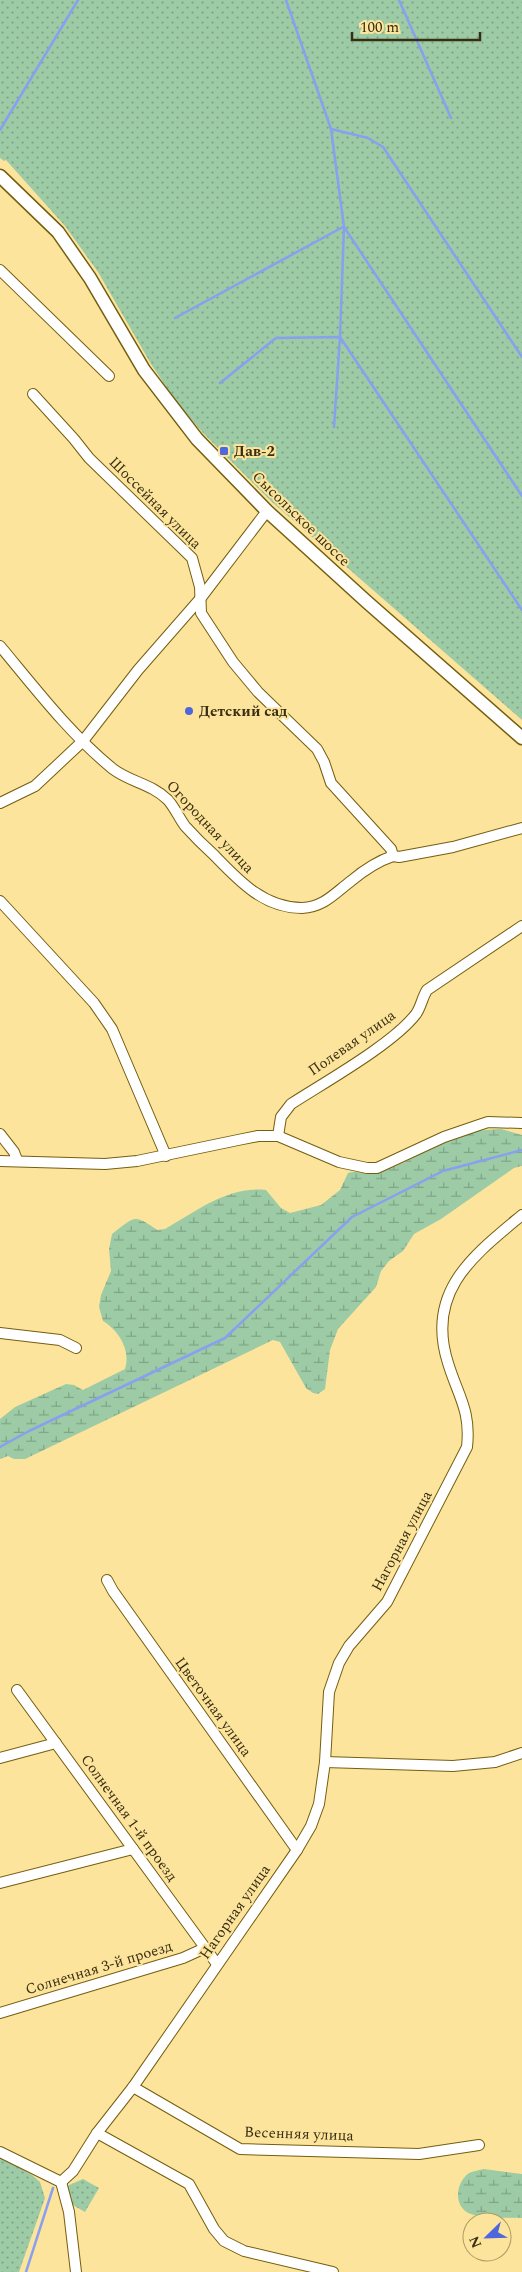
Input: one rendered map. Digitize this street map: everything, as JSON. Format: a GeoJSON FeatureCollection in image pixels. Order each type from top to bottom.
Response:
{"type":"FeatureCollection","features":[{"type":"Feature","properties":{"kind":"main road","name":"Сысольское шоссе"},"geometry":{"type":"LineString","coordinates":[[0,176],[58,232],[90,278],[144,370],[196,439],[267,511],[366,602],[522,738]]}},
{"type":"Feature","properties":{"kind":"street"},"geometry":{"type":"LineString","coordinates":[[0,270],[109,376]]}},
{"type":"Feature","properties":{"kind":"street","name":"Шоссейная улица"},"geometry":{"type":"LineString","coordinates":[[33,394],[74,439],[88,458],[192,558],[197,572],[201,613],[233,662],[258,692],[317,749],[324,762],[331,783],[391,848],[393,856]]}},
{"type":"Feature","properties":{"kind":"street"},"geometry":{"type":"LineString","coordinates":[[0,803],[35,786],[83,741],[138,670],[200,599],[267,511]]}},
{"type":"Feature","properties":{"kind":"street","name":"Огородная улица"},"geometry":{"type":"LineString","coordinates":[[0,646],[39,694],[83,741],[115,770],[147,784],[169,801],[186,827],[245,887],[262,898],[283,906],[316,906],[326,901],[351,880],[393,856],[399,857],[453,847],[522,828]]}},
{"type":"Feature","properties":{"kind":"street"},"geometry":{"type":"LineString","coordinates":[[0,901],[94,1003],[112,1029],[166,1156]]}},
{"type":"Feature","properties":{"kind":"street","name":"Полевая улица"},"geometry":{"type":"LineString","coordinates":[[278,1136],[281,1117],[291,1104],[396,1033],[417,1012],[418,1006],[427,990],[522,926]]}},
{"type":"Feature","properties":{"kind":"street"},"geometry":{"type":"LineString","coordinates":[[0,1161],[106,1164],[166,1156],[238,1140],[278,1136],[339,1162],[367,1168],[377,1168],[444,1137],[488,1122],[522,1123]]}},
{"type":"Feature","properties":{"kind":"street"},"geometry":{"type":"LineString","coordinates":[[0,1134],[14,1152],[17,1160]]}},
{"type":"Feature","properties":{"kind":"street","name":"Нагорная улица"},"geometry":{"type":"LineString","coordinates":[[62,2182],[73,2171],[97,2133],[133,2088],[297,1850],[311,1826],[319,1804],[326,1762],[329,1692],[339,1663],[349,1646],[387,1602],[467,1447],[469,1428],[466,1411],[447,1362],[443,1340],[443,1321],[448,1297],[458,1276],[474,1255],[522,1215]]}},
{"type":"Feature","properties":{"kind":"street"},"geometry":{"type":"LineString","coordinates":[[0,1333],[60,1340],[76,1348]]}},
{"type":"Feature","properties":{"kind":"street","name":"Цветочная улица"},"geometry":{"type":"LineString","coordinates":[[107,1580],[297,1850]]}},
{"type":"Feature","properties":{"kind":"street","name":"Солнечная 1-й проезд"},"geometry":{"type":"LineString","coordinates":[[17,1690],[217,1964]]}},
{"type":"Feature","properties":{"kind":"street"},"geometry":{"type":"LineString","coordinates":[[0,1758],[56,1743]]}},
{"type":"Feature","properties":{"kind":"street"},"geometry":{"type":"LineString","coordinates":[[326,1762],[453,1766],[495,1762],[522,1753]]}},
{"type":"Feature","properties":{"kind":"street"},"geometry":{"type":"LineString","coordinates":[[0,1883],[133,1849]]}},
{"type":"Feature","properties":{"kind":"street","name":"Солнечная 3-й проезд"},"geometry":{"type":"LineString","coordinates":[[0,2013],[183,1958],[205,1948]]}},
{"type":"Feature","properties":{"kind":"street","name":"Весенняя улица"},"geometry":{"type":"LineString","coordinates":[[133,2088],[240,2149],[420,2154],[479,2146]]}},
{"type":"Feature","properties":{"kind":"street"},"geometry":{"type":"LineString","coordinates":[[97,2133],[189,2184],[214,2229],[224,2241],[244,2251],[333,2272]]}},
{"type":"Feature","properties":{"kind":"street"},"geometry":{"type":"LineString","coordinates":[[0,2152],[62,2182],[68,2204],[76,2272]]}},
{"type":"Feature","properties":{"kind":"green space"},"geometry":{"type":"Polygon","coordinates":[[[0,0],[522,0],[522,720],[272,502],[203,433],[177,403],[151,364],[98,272],[65,226],[6,160],[4,161],[0,158],[0,0]]]}},
{"type":"Feature","properties":{"kind":"green space"},"geometry":{"type":"Polygon","coordinates":[[[501,1129],[522,1135],[522,1166],[514,1168],[441,1219],[414,1234],[403,1251],[389,1261],[381,1271],[376,1287],[338,1329],[330,1350],[325,1389],[318,1394],[306,1388],[280,1342],[273,1340],[25,1459],[14,1459],[8,1456],[0,1459],[0,1419],[15,1407],[66,1384],[74,1385],[83,1390],[125,1369],[125,1348],[119,1336],[103,1321],[99,1307],[101,1295],[111,1271],[109,1249],[112,1234],[125,1224],[138,1219],[157,1230],[165,1229],[213,1201],[239,1192],[252,1190],[266,1190],[281,1208],[290,1213],[321,1205],[340,1190],[348,1173],[371,1173],[384,1170],[458,1135],[501,1129]]]}},
{"type":"Feature","properties":{"kind":"green space"},"geometry":{"type":"Polygon","coordinates":[[[0,2157],[32,2175],[40,2182],[45,2198],[19,2272],[0,2272],[0,2157]]]}},
{"type":"Feature","properties":{"kind":"green space"},"geometry":{"type":"Polygon","coordinates":[[[484,2169],[522,2174],[522,2218],[512,2218],[512,2212],[465,2211],[459,2201],[459,2189],[464,2177],[474,2171],[484,2169]]]}},
{"type":"Feature","properties":{"kind":"green space"},"geometry":{"type":"Polygon","coordinates":[[[83,2179],[99,2188],[85,2212],[71,2204],[67,2186],[83,2179]]]}},
{"type":"Feature","properties":{"kind":"waterway"},"geometry":{"type":"LineString","coordinates":[[0,130],[78,0]]}},
{"type":"Feature","properties":{"kind":"waterway"},"geometry":{"type":"LineString","coordinates":[[286,0],[331,129],[368,138],[383,147],[522,357]]}},
{"type":"Feature","properties":{"kind":"waterway"},"geometry":{"type":"LineString","coordinates":[[399,0],[451,118]]}},
{"type":"Feature","properties":{"kind":"waterway"},"geometry":{"type":"LineString","coordinates":[[331,129],[344,227],[522,496]]}},
{"type":"Feature","properties":{"kind":"waterway"},"geometry":{"type":"LineString","coordinates":[[175,318],[343,227]]}},
{"type":"Feature","properties":{"kind":"waterway"},"geometry":{"type":"LineString","coordinates":[[344,227],[340,337],[522,610]]}},
{"type":"Feature","properties":{"kind":"waterway"},"geometry":{"type":"LineString","coordinates":[[220,383],[276,338],[340,337],[334,427]]}},
{"type":"Feature","properties":{"kind":"waterway"},"geometry":{"type":"LineString","coordinates":[[0,1447],[29,1431],[225,1338],[352,1217],[443,1171],[522,1150]]}},
{"type":"Feature","properties":{"kind":"waterway"},"geometry":{"type":"LineString","coordinates":[[26,2272],[53,2188]]}},
{"type":"Feature","properties":{"kind":"place","name":"Дав-2"},"geometry":{"type":"Point","coordinates":[224,451]}},
{"type":"Feature","properties":{"kind":"place","name":"Детский сад"},"geometry":{"type":"Point","coordinates":[189,711]}}]}
